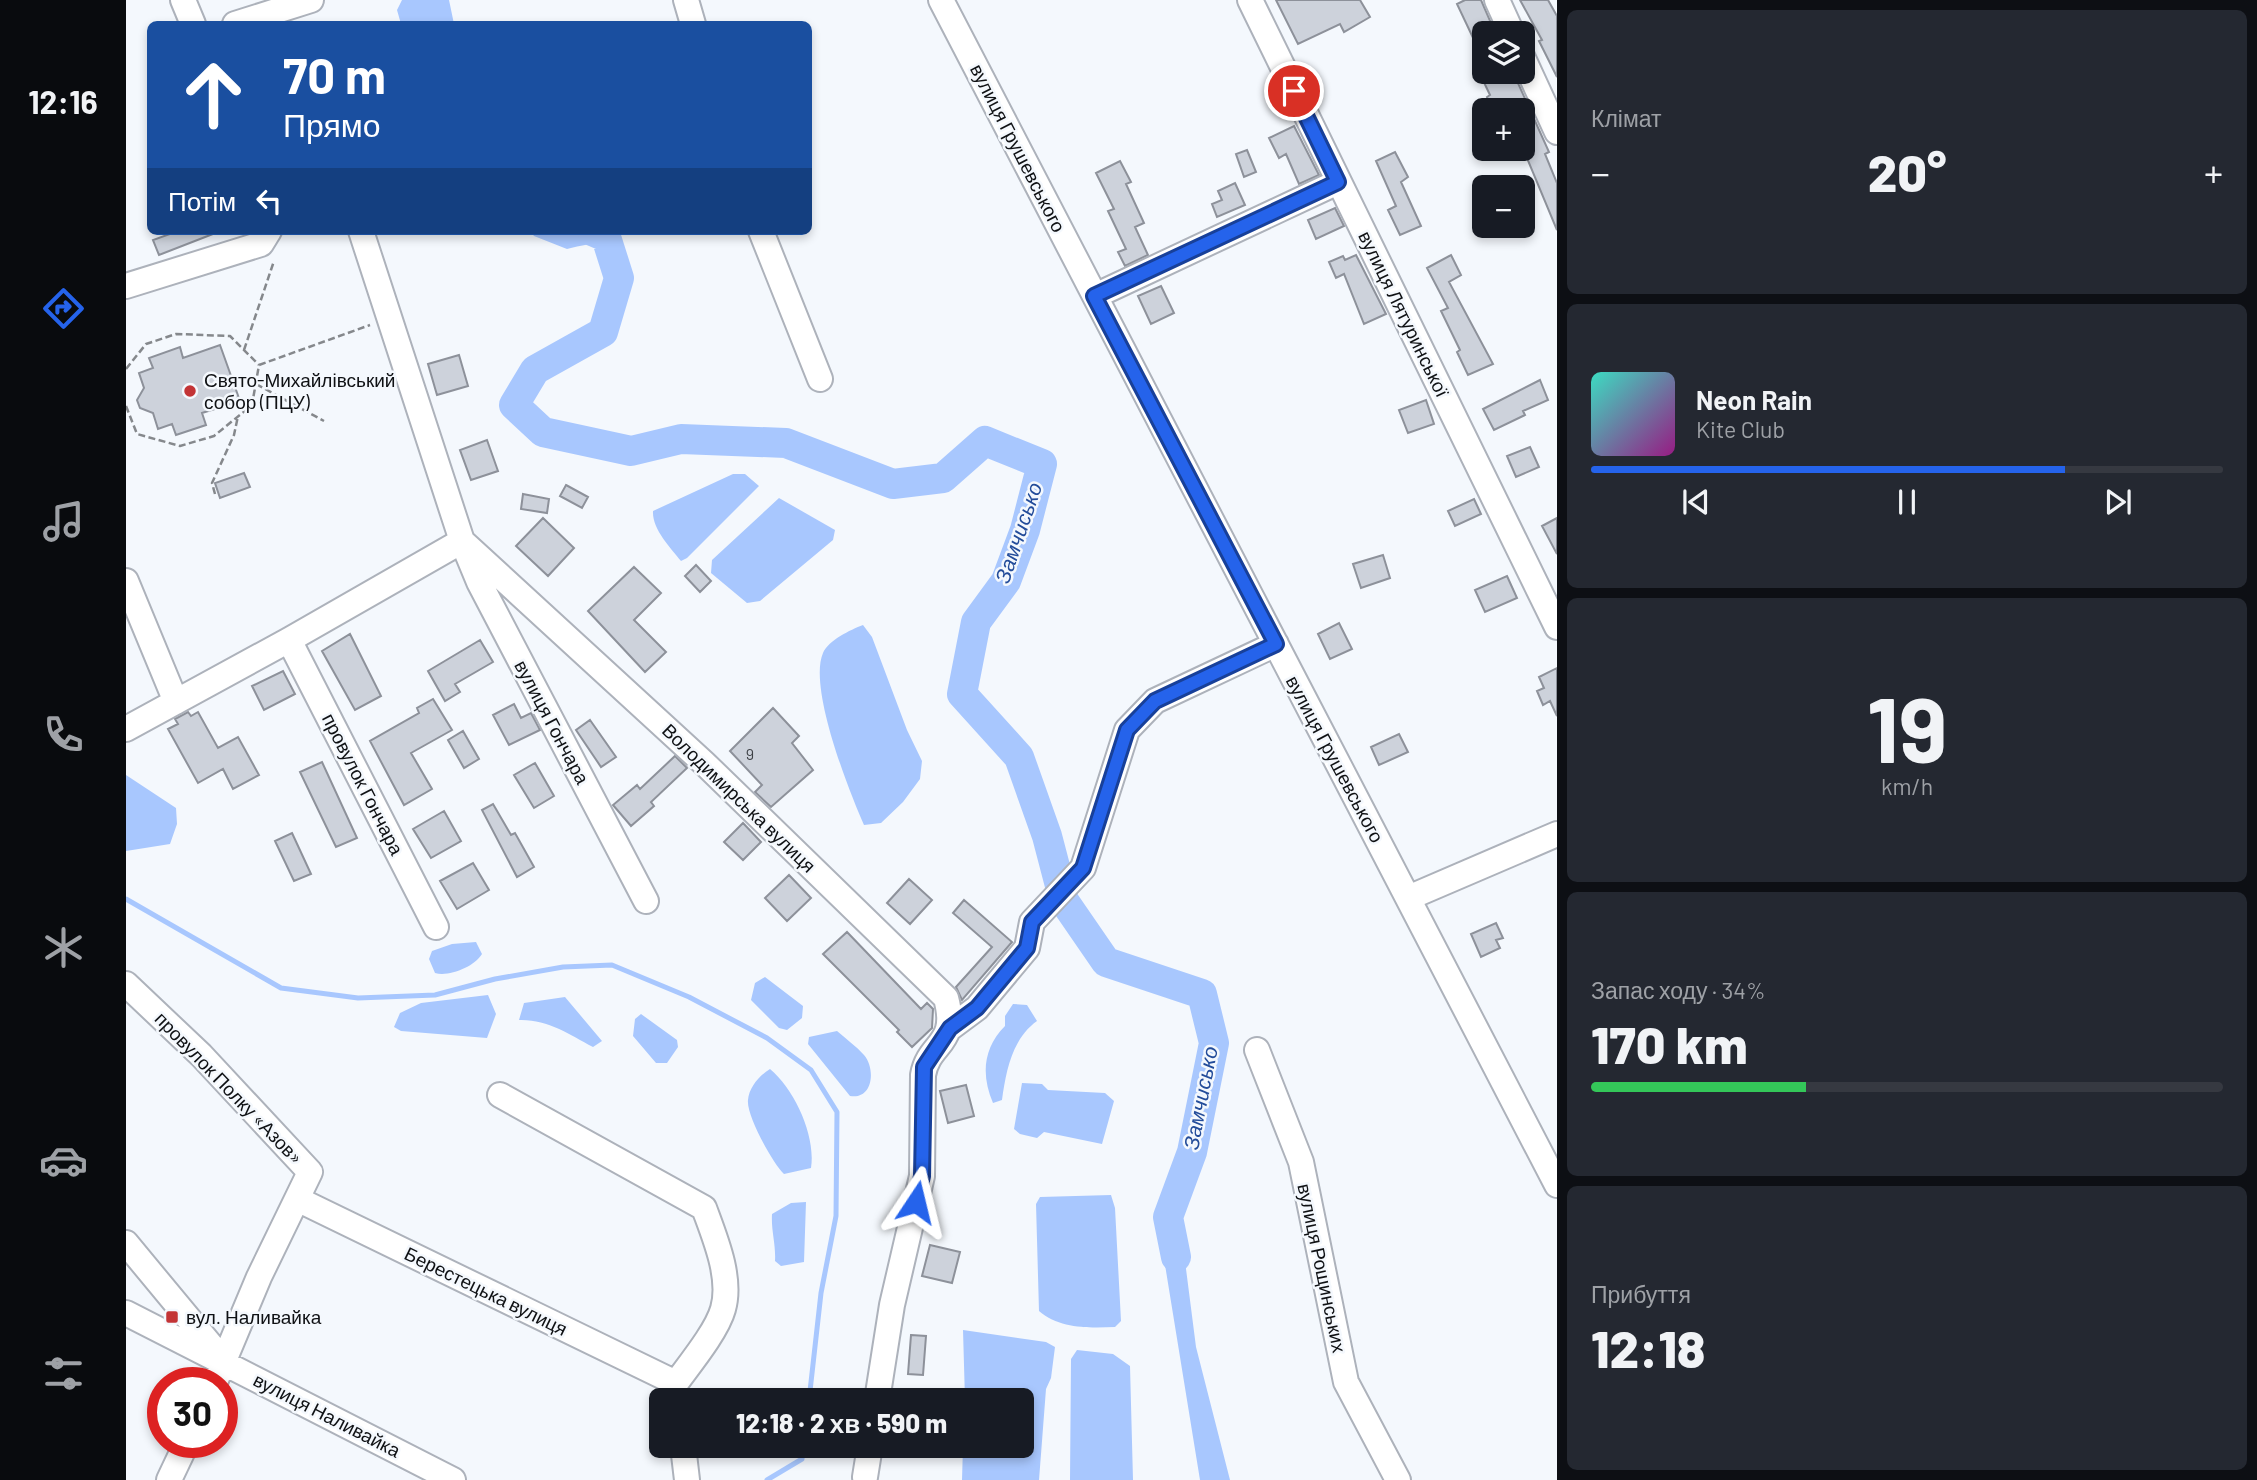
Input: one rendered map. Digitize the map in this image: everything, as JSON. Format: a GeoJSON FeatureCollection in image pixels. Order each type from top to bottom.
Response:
{"type":"FeatureCollection","features":[{"type":"Feature","properties":{"kind":"street"},"geometry":{"type":"LineString","coordinates":[[183,0],[192,21]]}},
{"type":"Feature","properties":{"kind":"street"},"geometry":{"type":"LineString","coordinates":[[244,21],[311,0]]}},
{"type":"Feature","properties":{"kind":"street"},"geometry":{"type":"LineString","coordinates":[[685,0],[692,21]]}},
{"type":"Feature","properties":{"kind":"street","name":"вулиця Грушевського"},"geometry":{"type":"LineString","coordinates":[[941,0],[1557,1185]]}},
{"type":"Feature","properties":{"kind":"street","name":"вулиця Лятуринської"},"geometry":{"type":"LineString","coordinates":[[1250,0],[1557,627]]}},
{"type":"Feature","properties":{"kind":"street"},"geometry":{"type":"LineString","coordinates":[[1497,0],[1507,21]]}},
{"type":"Feature","properties":{"kind":"street"},"geometry":{"type":"LineString","coordinates":[[1535,84],[1557,132]]}},
{"type":"Feature","properties":{"kind":"street"},"geometry":{"type":"LineString","coordinates":[[1094,296],[1338,182]]}},
{"type":"Feature","properties":{"kind":"street"},"geometry":{"type":"LineString","coordinates":[[126,286],[261,244],[267,235]]}},
{"type":"Feature","properties":{"kind":"street","name":"Володимирська вулиця"},"geometry":{"type":"LineString","coordinates":[[362,235],[463,541],[704,763],[946,998],[950,1028]]}},
{"type":"Feature","properties":{"kind":"street"},"geometry":{"type":"LineString","coordinates":[[763,235],[820,379]]}},
{"type":"Feature","properties":{"kind":"street"},"geometry":{"type":"LineString","coordinates":[[126,729],[463,541]]}},
{"type":"Feature","properties":{"kind":"street","name":"вулиця Гончара"},"geometry":{"type":"LineString","coordinates":[[463,541],[479,582],[646,901]]}},
{"type":"Feature","properties":{"kind":"street"},"geometry":{"type":"LineString","coordinates":[[126,580],[176,702]]}},
{"type":"Feature","properties":{"kind":"street","name":"провулок Гончара"},"geometry":{"type":"LineString","coordinates":[[289,640],[436,927]]}},
{"type":"Feature","properties":{"kind":"street"},"geometry":{"type":"LineString","coordinates":[[879,1388],[892,1305],[922,1176],[924,1067],[950,1028],[977,1008],[1027,948],[1032,922],[1083,868],[1127,730],[1155,701],[1276,644]]}},
{"type":"Feature","properties":{"kind":"street"},"geometry":{"type":"LineString","coordinates":[[1408,898],[1557,834]]}},
{"type":"Feature","properties":{"kind":"street","name":"провулок Полку «Азов»"},"geometry":{"type":"LineString","coordinates":[[126,984],[201,1055],[310,1172],[297,1199]]}},
{"type":"Feature","properties":{"kind":"street","name":"вулиця Рощинських"},"geometry":{"type":"LineString","coordinates":[[1257,1050],[1301,1162],[1346,1382],[1398,1480]]}},
{"type":"Feature","properties":{"kind":"street"},"geometry":{"type":"LineString","coordinates":[[500,1095],[704,1209],[717,1243],[724,1272],[723,1310],[679,1388]]}},
{"type":"Feature","properties":{"kind":"street"},"geometry":{"type":"LineString","coordinates":[[222,1367],[259,1277],[297,1199]]}},
{"type":"Feature","properties":{"kind":"street","name":"Берестецька вулиця"},"geometry":{"type":"LineString","coordinates":[[297,1199],[669,1388]]}},
{"type":"Feature","properties":{"kind":"street"},"geometry":{"type":"LineString","coordinates":[[126,1243],[216,1367]]}},
{"type":"Feature","properties":{"kind":"street","name":"вулиця Наливайка"},"geometry":{"type":"LineString","coordinates":[[126,1313],[211,1367]]}},
{"type":"Feature","properties":{"kind":"street","name":"вулиця Наливайка"},"geometry":{"type":"LineString","coordinates":[[238,1381],[453,1480]]}},
{"type":"Feature","properties":{"kind":"street"},"geometry":{"type":"LineString","coordinates":[[169,1480],[179,1458]]}},
{"type":"Feature","properties":{"kind":"street"},"geometry":{"type":"LineString","coordinates":[[684,1458],[687,1480]]}},
{"type":"Feature","properties":{"kind":"street"},"geometry":{"type":"LineString","coordinates":[[864,1477],[868,1458]]}},
{"type":"Feature","properties":{"kind":"path"},"geometry":{"type":"LineString","coordinates":[[244,350],[275,259]]}},
{"type":"Feature","properties":{"kind":"path"},"geometry":{"type":"LineString","coordinates":[[259,365],[390,319]]}},
{"type":"Feature","properties":{"kind":"path"},"geometry":{"type":"LineString","coordinates":[[126,369],[146,344],[176,334],[230,336],[259,365]]}},
{"type":"Feature","properties":{"kind":"path"},"geometry":{"type":"LineString","coordinates":[[126,406],[137,434],[180,446],[214,436],[252,405],[259,365]]}},
{"type":"Feature","properties":{"kind":"path"},"geometry":{"type":"LineString","coordinates":[[256,384],[324,421]]}},
{"type":"Feature","properties":{"kind":"path"},"geometry":{"type":"LineString","coordinates":[[215,494],[212,483],[234,435],[238,416]]}},
{"type":"Feature","properties":{"kind":"water"},"geometry":{"type":"Polygon","coordinates":[[[402,0],[449,0],[453,21],[400,21],[397,10],[402,0]]]}},
{"type":"Feature","properties":{"kind":"water"},"geometry":{"type":"Polygon","coordinates":[[[605,235],[606,237],[567,249],[534,236],[605,235]]]}},
{"type":"Feature","properties":{"kind":"water"},"geometry":{"type":"Polygon","coordinates":[[[733,474],[745,474],[759,486],[681,561],[655,524],[653,511],[733,474]]]}},
{"type":"Feature","properties":{"kind":"water"},"geometry":{"type":"Polygon","coordinates":[[[779,498],[835,530],[833,540],[760,601],[747,603],[711,573],[712,560],[779,498]]]}},
{"type":"Feature","properties":{"kind":"water"},"geometry":{"type":"Polygon","coordinates":[[[863,625],[872,637],[907,730],[922,761],[920,779],[903,802],[881,823],[864,825],[832,739],[825,713],[820,669],[826,648],[846,633],[863,625]]]}},
{"type":"Feature","properties":{"kind":"water"},"geometry":{"type":"Polygon","coordinates":[[[126,775],[176,808],[177,824],[170,844],[126,851],[126,775]]]}},
{"type":"Feature","properties":{"kind":"water"},"geometry":{"type":"Polygon","coordinates":[[[476,942],[482,954],[473,963],[454,972],[435,973],[429,959],[432,951],[452,944],[476,942]]]}},
{"type":"Feature","properties":{"kind":"water"},"geometry":{"type":"Polygon","coordinates":[[[765,977],[803,1006],[802,1018],[787,1030],[779,1028],[751,1000],[755,983],[765,977]]]}},
{"type":"Feature","properties":{"kind":"water"},"geometry":{"type":"Polygon","coordinates":[[[488,995],[496,1014],[487,1038],[401,1031],[394,1027],[400,1013],[421,1003],[488,995]]]}},
{"type":"Feature","properties":{"kind":"water"},"geometry":{"type":"Polygon","coordinates":[[[565,997],[602,1041],[593,1047],[548,1025],[519,1020],[524,1003],[565,997]]]}},
{"type":"Feature","properties":{"kind":"water"},"geometry":{"type":"Polygon","coordinates":[[[1013,1004],[1027,1005],[1037,1021],[1028,1028],[1016,1046],[1008,1067],[1002,1100],[993,1103],[987,1082],[986,1062],[992,1043],[1005,1026],[1005,1016],[1013,1004]]]}},
{"type":"Feature","properties":{"kind":"water"},"geometry":{"type":"Polygon","coordinates":[[[641,1014],[677,1040],[678,1047],[667,1063],[656,1063],[633,1036],[635,1019],[641,1014]]]}},
{"type":"Feature","properties":{"kind":"water"},"geometry":{"type":"Polygon","coordinates":[[[837,1031],[868,1061],[870,1082],[864,1093],[858,1096],[850,1096],[808,1044],[809,1037],[837,1031]]]}},
{"type":"Feature","properties":{"kind":"water"},"geometry":{"type":"Polygon","coordinates":[[[770,1069],[788,1089],[802,1114],[810,1142],[811,1168],[784,1174],[767,1150],[751,1116],[748,1100],[750,1091],[770,1069]]]}},
{"type":"Feature","properties":{"kind":"water"},"geometry":{"type":"Polygon","coordinates":[[[1022,1083],[1042,1084],[1048,1090],[1105,1093],[1114,1101],[1102,1144],[1044,1132],[1037,1138],[1020,1134],[1014,1129],[1022,1083]]]}},
{"type":"Feature","properties":{"kind":"water"},"geometry":{"type":"Polygon","coordinates":[[[1111,1195],[1115,1208],[1121,1321],[1115,1327],[1075,1326],[1047,1317],[1039,1311],[1036,1204],[1040,1197],[1111,1195]]]}},
{"type":"Feature","properties":{"kind":"water"},"geometry":{"type":"Polygon","coordinates":[[[806,1202],[804,1262],[781,1266],[775,1261],[772,1214],[791,1203],[806,1202]]]}},
{"type":"Feature","properties":{"kind":"water"},"geometry":{"type":"Polygon","coordinates":[[[1168,1217],[1180,1222],[1196,1347],[1230,1480],[1200,1480],[1160,1234],[1168,1217]]]}},
{"type":"Feature","properties":{"kind":"water"},"geometry":{"type":"Polygon","coordinates":[[[963,1330],[1046,1342],[1055,1347],[1051,1378],[1046,1389],[1039,1480],[962,1480],[963,1458],[1034,1458],[1034,1388],[965,1388],[963,1330]]]}},
{"type":"Feature","properties":{"kind":"water"},"geometry":{"type":"Polygon","coordinates":[[[1077,1350],[1113,1354],[1130,1366],[1133,1480],[1070,1480],[1071,1359],[1077,1350]]]}},
{"type":"Feature","properties":{"kind":"building"},"geometry":{"type":"Polygon","coordinates":[[[1276,0],[1360,0],[1370,17],[1344,32],[1340,24],[1298,44],[1276,0]]]}},
{"type":"Feature","properties":{"kind":"building"},"geometry":{"type":"Polygon","coordinates":[[[1465,0],[1481,0],[1490,21],[1472,21],[1472,36],[1457,4],[1465,0]]]}},
{"type":"Feature","properties":{"kind":"building"},"geometry":{"type":"Polygon","coordinates":[[[1520,0],[1548,0],[1557,16],[1557,77],[1539,41],[1542,40],[1535,27],[1535,21],[1532,21],[1520,0]]]}},
{"type":"Feature","properties":{"kind":"building"},"geometry":{"type":"Polygon","coordinates":[[[1485,84],[1518,84],[1525,98],[1487,98],[1490,95],[1485,84]]]}},
{"type":"Feature","properties":{"kind":"building"},"geometry":{"type":"Polygon","coordinates":[[[1535,121],[1549,152],[1545,154],[1557,183],[1557,230],[1535,175],[1528,161],[1535,161],[1535,121]]]}},
{"type":"Feature","properties":{"kind":"building"},"geometry":{"type":"Polygon","coordinates":[[[1294,126],[1319,175],[1299,184],[1286,154],[1279,158],[1269,138],[1294,126]]]}},
{"type":"Feature","properties":{"kind":"building"},"geometry":{"type":"Polygon","coordinates":[[[1247,150],[1256,172],[1244,177],[1236,154],[1247,150]]]}},
{"type":"Feature","properties":{"kind":"building"},"geometry":{"type":"Polygon","coordinates":[[[1395,152],[1408,177],[1401,182],[1421,226],[1400,235],[1388,210],[1396,206],[1376,161],[1395,152]]]}},
{"type":"Feature","properties":{"kind":"building"},"geometry":{"type":"Polygon","coordinates":[[[1120,161],[1131,182],[1126,184],[1144,223],[1135,227],[1148,255],[1125,266],[1118,252],[1126,249],[1108,211],[1114,209],[1096,173],[1120,161]]]}},
{"type":"Feature","properties":{"kind":"building"},"geometry":{"type":"Polygon","coordinates":[[[1235,183],[1245,205],[1217,217],[1212,204],[1222,200],[1218,191],[1235,183]]]}},
{"type":"Feature","properties":{"kind":"building"},"geometry":{"type":"Polygon","coordinates":[[[1335,208],[1344,226],[1316,239],[1308,220],[1335,208]]]}},
{"type":"Feature","properties":{"kind":"building"},"geometry":{"type":"Polygon","coordinates":[[[167,235],[210,235],[159,255],[153,240],[167,235]]]}},
{"type":"Feature","properties":{"kind":"building"},"geometry":{"type":"Polygon","coordinates":[[[1356,255],[1386,314],[1364,324],[1344,274],[1336,278],[1329,262],[1343,256],[1345,260],[1356,255]]]}},
{"type":"Feature","properties":{"kind":"building"},"geometry":{"type":"Polygon","coordinates":[[[1451,255],[1461,275],[1449,282],[1493,364],[1468,375],[1457,352],[1460,350],[1441,311],[1448,308],[1427,268],[1451,255]]]}},
{"type":"Feature","properties":{"kind":"building"},"geometry":{"type":"Polygon","coordinates":[[[1161,286],[1174,313],[1151,324],[1138,296],[1161,286]]]}},
{"type":"Feature","properties":{"kind":"building","name":"Свято-Михайлівський собор (ПЦУ)"},"geometry":{"type":"Polygon","coordinates":[[[220,345],[240,401],[202,413],[206,425],[176,435],[172,424],[158,429],[153,413],[140,408],[137,400],[144,388],[139,373],[153,368],[149,358],[180,347],[183,358],[220,345]]]}},
{"type":"Feature","properties":{"kind":"building"},"geometry":{"type":"Polygon","coordinates":[[[459,355],[468,386],[437,395],[428,364],[459,355]]]}},
{"type":"Feature","properties":{"kind":"building"},"geometry":{"type":"Polygon","coordinates":[[[1540,380],[1548,400],[1523,411],[1525,415],[1494,430],[1483,409],[1540,380]]]}},
{"type":"Feature","properties":{"kind":"building"},"geometry":{"type":"Polygon","coordinates":[[[1426,400],[1434,424],[1408,433],[1399,410],[1426,400]]]}},
{"type":"Feature","properties":{"kind":"building"},"geometry":{"type":"Polygon","coordinates":[[[487,440],[498,471],[471,480],[460,450],[487,440]]]}},
{"type":"Feature","properties":{"kind":"building"},"geometry":{"type":"Polygon","coordinates":[[[1530,447],[1539,467],[1516,477],[1507,456],[1530,447]]]}},
{"type":"Feature","properties":{"kind":"building"},"geometry":{"type":"Polygon","coordinates":[[[244,473],[250,487],[220,498],[215,483],[244,473]]]}},
{"type":"Feature","properties":{"kind":"building"},"geometry":{"type":"Polygon","coordinates":[[[566,485],[588,497],[582,508],[560,496],[566,485]]]}},
{"type":"Feature","properties":{"kind":"building"},"geometry":{"type":"Polygon","coordinates":[[[523,494],[549,499],[547,513],[521,509],[523,494]]]}},
{"type":"Feature","properties":{"kind":"building"},"geometry":{"type":"Polygon","coordinates":[[[1474,499],[1481,514],[1455,526],[1448,511],[1474,499]]]}},
{"type":"Feature","properties":{"kind":"building"},"geometry":{"type":"Polygon","coordinates":[[[543,518],[574,548],[548,576],[516,546],[543,518]]]}},
{"type":"Feature","properties":{"kind":"building"},"geometry":{"type":"Polygon","coordinates":[[[1557,518],[1557,554],[1542,526],[1557,518]]]}},
{"type":"Feature","properties":{"kind":"building"},"geometry":{"type":"Polygon","coordinates":[[[1383,555],[1390,578],[1361,588],[1353,564],[1383,555]]]}},
{"type":"Feature","properties":{"kind":"building"},"geometry":{"type":"Polygon","coordinates":[[[696,565],[711,581],[700,592],[685,576],[696,565]]]}},
{"type":"Feature","properties":{"kind":"building"},"geometry":{"type":"Polygon","coordinates":[[[634,567],[661,593],[634,620],[666,652],[645,672],[588,611],[634,567]]]}},
{"type":"Feature","properties":{"kind":"building"},"geometry":{"type":"Polygon","coordinates":[[[1507,576],[1517,598],[1485,612],[1475,590],[1507,576]]]}},
{"type":"Feature","properties":{"kind":"building"},"geometry":{"type":"Polygon","coordinates":[[[1339,623],[1352,649],[1330,659],[1318,634],[1339,623]]]}},
{"type":"Feature","properties":{"kind":"building"},"geometry":{"type":"Polygon","coordinates":[[[350,634],[381,696],[355,710],[322,651],[350,634]]]}},
{"type":"Feature","properties":{"kind":"building"},"geometry":{"type":"Polygon","coordinates":[[[480,640],[493,662],[455,684],[460,692],[445,701],[428,671],[480,640]]]}},
{"type":"Feature","properties":{"kind":"building"},"geometry":{"type":"Polygon","coordinates":[[[1557,668],[1557,716],[1550,701],[1543,705],[1537,691],[1544,688],[1539,677],[1557,668]]]}},
{"type":"Feature","properties":{"kind":"building"},"geometry":{"type":"Polygon","coordinates":[[[283,671],[295,694],[264,710],[252,686],[283,671]]]}},
{"type":"Feature","properties":{"kind":"building"},"geometry":{"type":"Polygon","coordinates":[[[433,699],[452,730],[411,753],[432,789],[404,805],[370,741],[419,713],[417,708],[433,699]]]}},
{"type":"Feature","properties":{"kind":"building"},"geometry":{"type":"Polygon","coordinates":[[[514,704],[521,718],[531,713],[540,730],[509,745],[493,715],[514,704]]]}},
{"type":"Feature","properties":{"kind":"building"},"geometry":{"type":"Polygon","coordinates":[[[773,708],[799,736],[792,743],[813,770],[771,807],[755,792],[762,785],[730,751],[773,708]]]}},
{"type":"Feature","properties":{"kind":"building"},"geometry":{"type":"Polygon","coordinates":[[[188,712],[191,716],[198,712],[218,748],[238,737],[259,775],[233,789],[223,769],[198,783],[168,729],[178,724],[175,719],[188,712]]]}},
{"type":"Feature","properties":{"kind":"building"},"geometry":{"type":"Polygon","coordinates":[[[590,720],[616,757],[601,767],[576,730],[590,720]]]}},
{"type":"Feature","properties":{"kind":"building"},"geometry":{"type":"Polygon","coordinates":[[[463,731],[479,759],[464,768],[448,740],[463,731]]]}},
{"type":"Feature","properties":{"kind":"building"},"geometry":{"type":"Polygon","coordinates":[[[1399,734],[1408,752],[1379,765],[1371,747],[1399,734]]]}},
{"type":"Feature","properties":{"kind":"building"},"geometry":{"type":"Polygon","coordinates":[[[675,756],[687,768],[651,802],[654,806],[631,826],[613,805],[637,785],[640,789],[675,756]]]}},
{"type":"Feature","properties":{"kind":"building"},"geometry":{"type":"Polygon","coordinates":[[[322,762],[357,838],[336,847],[300,772],[322,762]]]}},
{"type":"Feature","properties":{"kind":"building"},"geometry":{"type":"Polygon","coordinates":[[[535,763],[554,796],[534,808],[514,775],[535,763]]]}},
{"type":"Feature","properties":{"kind":"building"},"geometry":{"type":"Polygon","coordinates":[[[493,804],[511,835],[515,833],[534,867],[517,877],[482,810],[493,804]]]}},
{"type":"Feature","properties":{"kind":"building"},"geometry":{"type":"Polygon","coordinates":[[[444,811],[461,841],[431,858],[413,829],[444,811]]]}},
{"type":"Feature","properties":{"kind":"building"},"geometry":{"type":"Polygon","coordinates":[[[743,823],[761,842],[743,860],[724,842],[743,823]]]}},
{"type":"Feature","properties":{"kind":"building"},"geometry":{"type":"Polygon","coordinates":[[[292,833],[311,874],[294,881],[275,841],[292,833]]]}},
{"type":"Feature","properties":{"kind":"building"},"geometry":{"type":"Polygon","coordinates":[[[473,863],[489,890],[457,909],[440,881],[473,863]]]}},
{"type":"Feature","properties":{"kind":"building"},"geometry":{"type":"Polygon","coordinates":[[[789,875],[811,898],[787,921],[765,898],[789,875]]]}},
{"type":"Feature","properties":{"kind":"building"},"geometry":{"type":"Polygon","coordinates":[[[909,879],[932,900],[910,924],[887,903],[909,879]]]}},
{"type":"Feature","properties":{"kind":"building"},"geometry":{"type":"Polygon","coordinates":[[[964,900],[1012,942],[962,1000],[956,987],[992,947],[953,913],[964,900]]]}},
{"type":"Feature","properties":{"kind":"building"},"geometry":{"type":"Polygon","coordinates":[[[1496,923],[1503,938],[1496,940],[1500,948],[1481,957],[1471,934],[1496,923]]]}},
{"type":"Feature","properties":{"kind":"building"},"geometry":{"type":"Polygon","coordinates":[[[847,932],[921,1009],[927,1003],[933,1009],[932,1028],[912,1047],[897,1032],[899,1030],[823,954],[847,932]]]}},
{"type":"Feature","properties":{"kind":"building"},"geometry":{"type":"Polygon","coordinates":[[[966,1085],[974,1116],[948,1123],[940,1091],[966,1085]]]}},
{"type":"Feature","properties":{"kind":"building"},"geometry":{"type":"Polygon","coordinates":[[[930,1245],[960,1252],[952,1283],[922,1276],[930,1245]]]}},
{"type":"Feature","properties":{"kind":"building"},"geometry":{"type":"Polygon","coordinates":[[[911,1335],[926,1336],[923,1375],[908,1374],[911,1335]]]}},
{"type":"Feature","properties":{"kind":"waterway","name":"Замчисько"},"geometry":{"type":"LineString","coordinates":[[601,235],[606,237],[619,278],[603,332],[535,370],[514,405],[543,432],[631,451],[681,439],[786,443],[893,484],[943,478],[985,441],[1042,464],[1025,530],[1006,581],[976,622],[962,694],[1019,757],[1047,836],[1064,901],[1106,962],[1202,994],[1214,1043],[1192,1152],[1168,1217],[1176,1257]]}},
{"type":"Feature","properties":{"kind":"waterway"},"geometry":{"type":"LineString","coordinates":[[126,899],[281,988],[358,998],[435,995],[495,979],[563,967],[612,965],[689,997],[767,1038],[811,1070],[837,1112],[836,1216],[821,1293],[810,1388]]}},
{"type":"Feature","properties":{"kind":"waterway"},"geometry":{"type":"LineString","coordinates":[[767,1480],[802,1458]]}},
{"type":"Feature","properties":{"kind":"place","name":"Свято-Михайлівський собор (ПЦУ)"},"geometry":{"type":"Point","coordinates":[190,391]}},
{"type":"Feature","properties":{"kind":"place","name":"вул. Наливайка"},"geometry":{"type":"Point","coordinates":[172,1317]}},
{"type":"Feature","properties":{"kind":"route"},"geometry":{"type":"LineString","coordinates":[[916,1202],[922,1176],[924,1067],[950,1028],[977,1008],[1027,948],[1032,922],[1083,868],[1127,730],[1155,701],[1276,644],[1094,296],[1338,182],[1294,91]]}}]}
